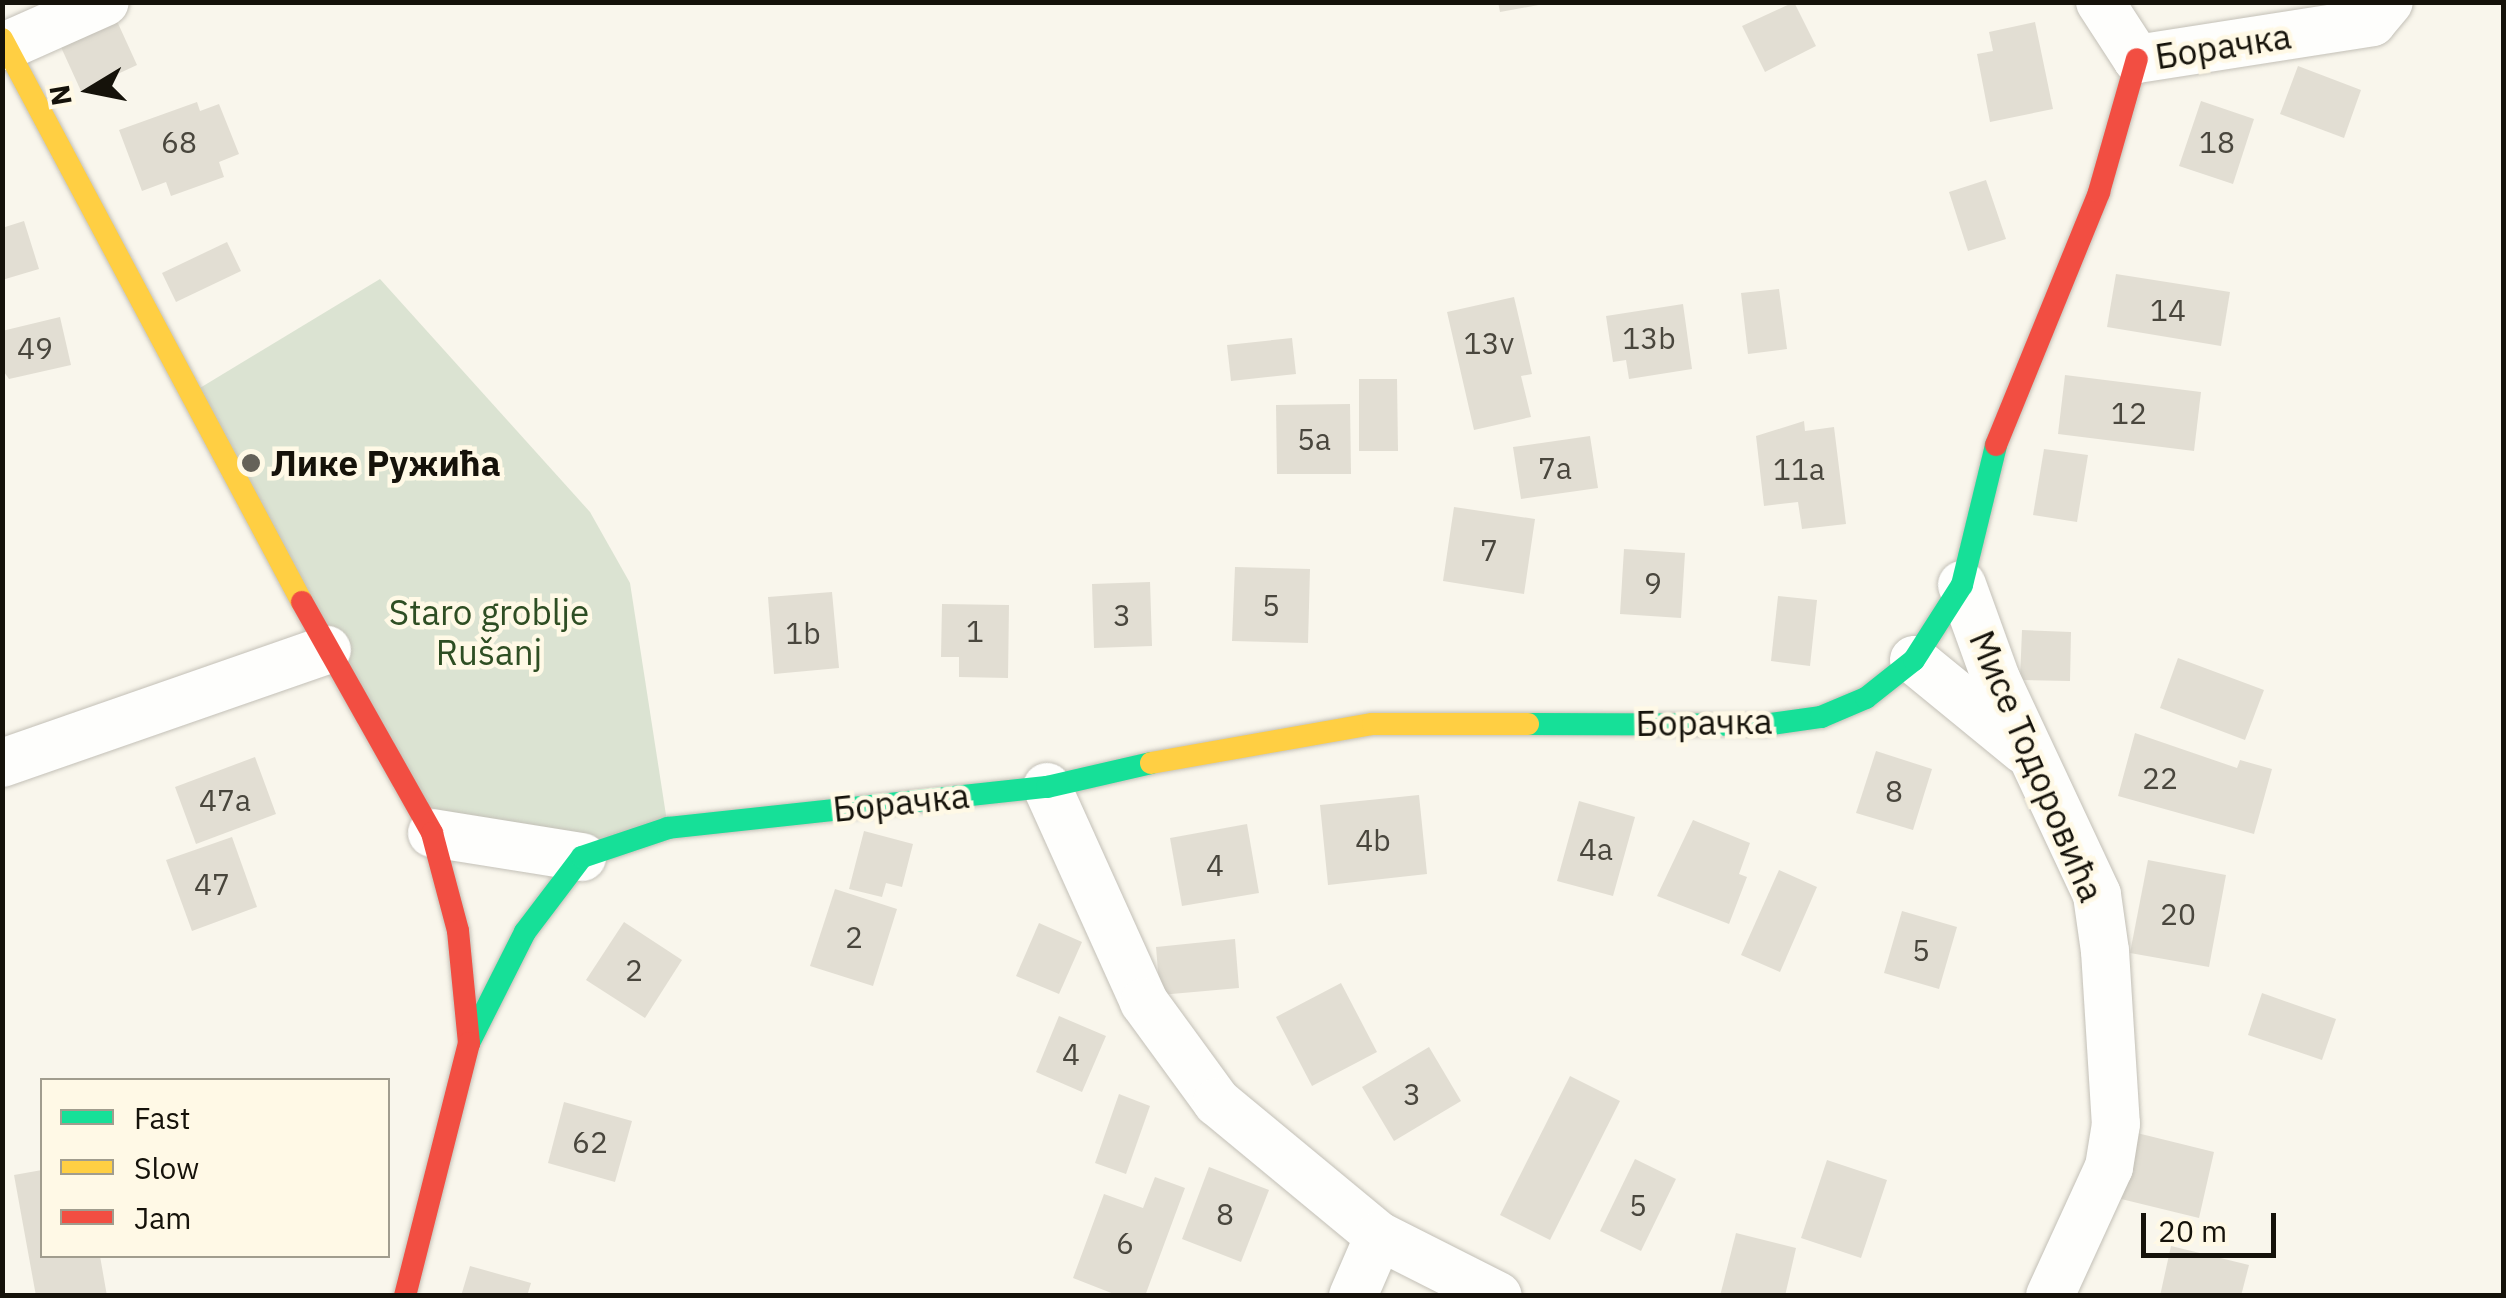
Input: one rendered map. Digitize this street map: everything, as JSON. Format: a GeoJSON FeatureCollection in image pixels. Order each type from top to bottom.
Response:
{"type":"FeatureCollection","features":[{"type":"Feature","properties":{"kind":"street"},"geometry":{"type":"LineString","coordinates":[[106,2],[4,43],[327,650],[432,833],[458,931],[469,1042]]}},
{"type":"Feature","properties":{"kind":"street"},"geometry":{"type":"LineString","coordinates":[[2100,2],[2137,60]]}},
{"type":"Feature","properties":{"kind":"street","name":"Борачка"},"geometry":{"type":"LineString","coordinates":[[432,833],[582,857],[668,828],[1047,787],[1223,747],[1373,724],[1764,725],[1802,720],[1866,698],[1914,660],[1962,585],[2001,427],[2099,192],[2137,60],[2372,22],[2389,2]]}},
{"type":"Feature","properties":{"kind":"street","name":"Мисе Тодоровића"},"geometry":{"type":"LineString","coordinates":[[1962,585],[2032,756],[2096,896],[2114,1090],[2108,1167],[2050,1296]]}},
{"type":"Feature","properties":{"kind":"street"},"geometry":{"type":"LineString","coordinates":[[2,764],[327,650]]}},
{"type":"Feature","properties":{"kind":"street"},"geometry":{"type":"LineString","coordinates":[[1914,660],[2032,756]]}},
{"type":"Feature","properties":{"kind":"street"},"geometry":{"type":"LineString","coordinates":[[1047,787],[1144,1002],[1217,1102],[1379,1236],[1498,1296]]}},
{"type":"Feature","properties":{"kind":"street"},"geometry":{"type":"LineString","coordinates":[[405,1296],[469,1042],[525,932],[582,857]]}},
{"type":"Feature","properties":{"kind":"street"},"geometry":{"type":"LineString","coordinates":[[1353,1296],[1379,1236]]}},
{"type":"Feature","properties":{"kind":"green space","name":"Staro groblje Rušanj"},"geometry":{"type":"Polygon","coordinates":[[[380,279],[590,512],[630,583],[668,828],[614,842],[432,833],[190,394],[380,279]]]}},
{"type":"Feature","properties":{"kind":"building"},"geometry":{"type":"Polygon","coordinates":[[[1498,2],[1544,2],[1544,4],[1500,12],[1498,2]]]}},
{"type":"Feature","properties":{"kind":"building"},"geometry":{"type":"Polygon","coordinates":[[[1794,2],[1816,46],[1765,72],[1742,26],[1794,2]]]}},
{"type":"Feature","properties":{"kind":"building"},"geometry":{"type":"Polygon","coordinates":[[[116,19],[137,65],[81,91],[60,45],[116,19]]]}},
{"type":"Feature","properties":{"kind":"building"},"geometry":{"type":"Polygon","coordinates":[[[2035,22],[2053,109],[1990,122],[1977,54],[1993,51],[1989,32],[2035,22]]]}},
{"type":"Feature","properties":{"kind":"building"},"geometry":{"type":"Polygon","coordinates":[[[2298,66],[2361,90],[2344,138],[2280,114],[2298,66]]]}},
{"type":"Feature","properties":{"kind":"building"},"geometry":{"type":"Polygon","coordinates":[[[2201,101],[2254,119],[2233,184],[2179,166],[2201,101]]]}},
{"type":"Feature","properties":{"kind":"building"},"geometry":{"type":"Polygon","coordinates":[[[197,102],[200,111],[219,104],[239,154],[219,162],[224,177],[171,196],[166,182],[142,191],[119,130],[197,102]]]}},
{"type":"Feature","properties":{"kind":"building"},"geometry":{"type":"Polygon","coordinates":[[[1986,180],[2006,239],[1968,251],[1949,192],[1986,180]]]}},
{"type":"Feature","properties":{"kind":"building"},"geometry":{"type":"Polygon","coordinates":[[[24,221],[39,269],[2,280],[2,228],[24,221]]]}},
{"type":"Feature","properties":{"kind":"building"},"geometry":{"type":"Polygon","coordinates":[[[227,242],[241,271],[176,302],[162,273],[227,242]]]}},
{"type":"Feature","properties":{"kind":"building"},"geometry":{"type":"Polygon","coordinates":[[[2116,274],[2230,292],[2221,346],[2107,327],[2116,274]]]}},
{"type":"Feature","properties":{"kind":"building"},"geometry":{"type":"Polygon","coordinates":[[[1779,289],[1787,349],[1748,354],[1741,293],[1779,289]]]}},
{"type":"Feature","properties":{"kind":"building"},"geometry":{"type":"Polygon","coordinates":[[[1514,297],[1532,374],[1521,376],[1531,417],[1474,430],[1447,312],[1514,297]]]}},
{"type":"Feature","properties":{"kind":"building"},"geometry":{"type":"Polygon","coordinates":[[[1683,304],[1692,369],[1629,379],[1626,360],[1613,362],[1606,316],[1683,304]]]}},
{"type":"Feature","properties":{"kind":"building"},"geometry":{"type":"Polygon","coordinates":[[[60,317],[71,365],[9,379],[2,369],[2,331],[60,317]]]}},
{"type":"Feature","properties":{"kind":"building"},"geometry":{"type":"Polygon","coordinates":[[[1292,338],[1296,374],[1231,381],[1227,345],[1292,338]]]}},
{"type":"Feature","properties":{"kind":"building"},"geometry":{"type":"Polygon","coordinates":[[[2065,375],[2201,392],[2194,451],[2058,434],[2065,375]]]}},
{"type":"Feature","properties":{"kind":"building"},"geometry":{"type":"Polygon","coordinates":[[[1359,379],[1397,379],[1398,451],[1359,451],[1359,379]]]}},
{"type":"Feature","properties":{"kind":"building"},"geometry":{"type":"Polygon","coordinates":[[[1350,404],[1351,474],[1277,474],[1276,405],[1350,404]]]}},
{"type":"Feature","properties":{"kind":"building"},"geometry":{"type":"Polygon","coordinates":[[[1804,421],[1805,431],[1834,427],[1846,524],[1802,529],[1798,502],[1764,506],[1756,436],[1804,421]]]}},
{"type":"Feature","properties":{"kind":"building"},"geometry":{"type":"Polygon","coordinates":[[[1590,436],[1598,488],[1521,499],[1513,447],[1590,436]]]}},
{"type":"Feature","properties":{"kind":"building"},"geometry":{"type":"Polygon","coordinates":[[[2044,449],[2088,455],[2077,522],[2033,515],[2044,449]]]}},
{"type":"Feature","properties":{"kind":"building"},"geometry":{"type":"Polygon","coordinates":[[[1454,507],[1535,519],[1524,594],[1443,581],[1454,507]]]}},
{"type":"Feature","properties":{"kind":"building"},"geometry":{"type":"Polygon","coordinates":[[[1624,549],[1685,553],[1681,618],[1620,614],[1624,549]]]}},
{"type":"Feature","properties":{"kind":"building"},"geometry":{"type":"Polygon","coordinates":[[[1235,567],[1310,569],[1308,643],[1232,641],[1235,567]]]}},
{"type":"Feature","properties":{"kind":"building"},"geometry":{"type":"Polygon","coordinates":[[[1150,582],[1152,646],[1094,648],[1092,584],[1150,582]]]}},
{"type":"Feature","properties":{"kind":"building"},"geometry":{"type":"Polygon","coordinates":[[[832,592],[839,668],[774,674],[768,597],[832,592]]]}},
{"type":"Feature","properties":{"kind":"building"},"geometry":{"type":"Polygon","coordinates":[[[1778,596],[1817,600],[1810,666],[1771,661],[1778,596]]]}},
{"type":"Feature","properties":{"kind":"building"},"geometry":{"type":"Polygon","coordinates":[[[942,604],[1009,605],[1008,678],[959,677],[959,657],[941,657],[942,604]]]}},
{"type":"Feature","properties":{"kind":"building"},"geometry":{"type":"Polygon","coordinates":[[[2022,630],[2071,632],[2070,681],[2020,680],[2022,630]]]}},
{"type":"Feature","properties":{"kind":"building"},"geometry":{"type":"Polygon","coordinates":[[[2178,658],[2264,690],[2245,740],[2160,708],[2178,658]]]}},
{"type":"Feature","properties":{"kind":"building"},"geometry":{"type":"Polygon","coordinates":[[[2135,733],[2237,768],[2240,760],[2272,769],[2254,834],[2118,796],[2135,733]]]}},
{"type":"Feature","properties":{"kind":"building"},"geometry":{"type":"Polygon","coordinates":[[[1876,751],[1932,769],[1913,830],[1856,813],[1876,751]]]}},
{"type":"Feature","properties":{"kind":"building"},"geometry":{"type":"Polygon","coordinates":[[[255,757],[276,814],[196,844],[175,787],[255,757]]]}},
{"type":"Feature","properties":{"kind":"building"},"geometry":{"type":"Polygon","coordinates":[[[1419,795],[1427,874],[1328,885],[1320,805],[1419,795]]]}},
{"type":"Feature","properties":{"kind":"building"},"geometry":{"type":"Polygon","coordinates":[[[1579,801],[1635,817],[1613,896],[1557,881],[1579,801]]]}},
{"type":"Feature","properties":{"kind":"building"},"geometry":{"type":"Polygon","coordinates":[[[1693,820],[1750,843],[1739,874],[1747,877],[1729,924],[1657,896],[1693,820]]]}},
{"type":"Feature","properties":{"kind":"building"},"geometry":{"type":"Polygon","coordinates":[[[1247,824],[1259,893],[1182,906],[1170,838],[1247,824]]]}},
{"type":"Feature","properties":{"kind":"building"},"geometry":{"type":"Polygon","coordinates":[[[864,831],[913,844],[902,887],[886,883],[882,897],[849,889],[864,831]]]}},
{"type":"Feature","properties":{"kind":"building"},"geometry":{"type":"Polygon","coordinates":[[[232,837],[257,907],[192,931],[166,860],[232,837]]]}},
{"type":"Feature","properties":{"kind":"building"},"geometry":{"type":"Polygon","coordinates":[[[2148,860],[2226,875],[2209,967],[2130,953],[2148,860]]]}},
{"type":"Feature","properties":{"kind":"building"},"geometry":{"type":"Polygon","coordinates":[[[1779,870],[1817,887],[1780,972],[1741,955],[1779,870]]]}},
{"type":"Feature","properties":{"kind":"building"},"geometry":{"type":"Polygon","coordinates":[[[835,889],[897,909],[873,986],[810,966],[835,889]]]}},
{"type":"Feature","properties":{"kind":"building"},"geometry":{"type":"Polygon","coordinates":[[[1902,911],[1957,927],[1939,989],[1884,973],[1902,911]]]}},
{"type":"Feature","properties":{"kind":"building"},"geometry":{"type":"Polygon","coordinates":[[[624,922],[682,960],[645,1018],[586,980],[624,922]]]}},
{"type":"Feature","properties":{"kind":"building"},"geometry":{"type":"Polygon","coordinates":[[[1039,923],[1082,942],[1059,994],[1016,976],[1039,923]]]}},
{"type":"Feature","properties":{"kind":"building"},"geometry":{"type":"Polygon","coordinates":[[[1235,939],[1239,988],[1160,995],[1156,947],[1235,939]]]}},
{"type":"Feature","properties":{"kind":"building"},"geometry":{"type":"Polygon","coordinates":[[[1341,983],[1377,1052],[1312,1086],[1276,1017],[1341,983]]]}},
{"type":"Feature","properties":{"kind":"building"},"geometry":{"type":"Polygon","coordinates":[[[2262,993],[2336,1019],[2322,1060],[2248,1035],[2262,993]]]}},
{"type":"Feature","properties":{"kind":"building"},"geometry":{"type":"Polygon","coordinates":[[[1059,1016],[1106,1036],[1082,1092],[1036,1072],[1059,1016]]]}},
{"type":"Feature","properties":{"kind":"building"},"geometry":{"type":"Polygon","coordinates":[[[1429,1047],[1461,1101],[1394,1141],[1362,1087],[1429,1047]]]}},
{"type":"Feature","properties":{"kind":"building"},"geometry":{"type":"Polygon","coordinates":[[[1570,1076],[1620,1101],[1550,1240],[1500,1215],[1570,1076]]]}},
{"type":"Feature","properties":{"kind":"building"},"geometry":{"type":"Polygon","coordinates":[[[1119,1094],[1150,1106],[1126,1174],[1095,1163],[1119,1094]]]}},
{"type":"Feature","properties":{"kind":"building"},"geometry":{"type":"Polygon","coordinates":[[[564,1102],[632,1121],[615,1182],[548,1163],[564,1102]]]}},
{"type":"Feature","properties":{"kind":"building"},"geometry":{"type":"Polygon","coordinates":[[[2129,1131],[2214,1152],[2199,1218],[2113,1197],[2129,1131]]]}},
{"type":"Feature","properties":{"kind":"building"},"geometry":{"type":"Polygon","coordinates":[[[1635,1159],[1676,1179],[1641,1251],[1600,1231],[1635,1159]]]}},
{"type":"Feature","properties":{"kind":"building"},"geometry":{"type":"Polygon","coordinates":[[[1827,1160],[1887,1180],[1861,1258],[1801,1238],[1827,1160]]]}},
{"type":"Feature","properties":{"kind":"building"},"geometry":{"type":"Polygon","coordinates":[[[1209,1167],[1269,1190],[1241,1262],[1182,1239],[1209,1167]]]}},
{"type":"Feature","properties":{"kind":"building"},"geometry":{"type":"Polygon","coordinates":[[[40,1170],[40,1258],[100,1258],[107,1296],[36,1296],[14,1175],[40,1170]]]}},
{"type":"Feature","properties":{"kind":"building"},"geometry":{"type":"Polygon","coordinates":[[[1155,1177],[1185,1188],[1145,1296],[1119,1296],[1073,1278],[1104,1194],[1143,1208],[1155,1177]]]}},
{"type":"Feature","properties":{"kind":"building"},"geometry":{"type":"Polygon","coordinates":[[[1736,1233],[1796,1248],[1785,1296],[1720,1296],[1736,1233]]]}},
{"type":"Feature","properties":{"kind":"building"},"geometry":{"type":"Polygon","coordinates":[[[2171,1246],[2249,1265],[2241,1296],[2160,1296],[2171,1246]]]}},
{"type":"Feature","properties":{"kind":"building"},"geometry":{"type":"Polygon","coordinates":[[[470,1266],[531,1283],[527,1296],[461,1296],[470,1266]]]}},
{"type":"Feature","properties":{"kind":"traffic: fast"},"geometry":{"type":"LineString","coordinates":[[1528,724],[1764,725],[1821,717],[1866,698],[1914,660],[1962,585],[1996,445]]}},
{"type":"Feature","properties":{"kind":"traffic: fast"},"geometry":{"type":"LineString","coordinates":[[469,1043],[525,932],[582,857],[668,828],[1047,787],[1151,763]]}},
{"type":"Feature","properties":{"kind":"traffic: slow"},"geometry":{"type":"LineString","coordinates":[[2,39],[302,602]]}},
{"type":"Feature","properties":{"kind":"traffic: slow"},"geometry":{"type":"LineString","coordinates":[[1151,763],[1373,724],[1528,724]]}},
{"type":"Feature","properties":{"kind":"traffic: jam"},"geometry":{"type":"LineString","coordinates":[[1996,445],[2099,192],[2137,59]]}},
{"type":"Feature","properties":{"kind":"traffic: jam"},"geometry":{"type":"LineString","coordinates":[[302,602],[432,833],[458,931],[469,1043],[405,1296]]}},
{"type":"Feature","properties":{"kind":"place","name":"Лике Ружића"},"geometry":{"type":"Point","coordinates":[251,463]}}]}
